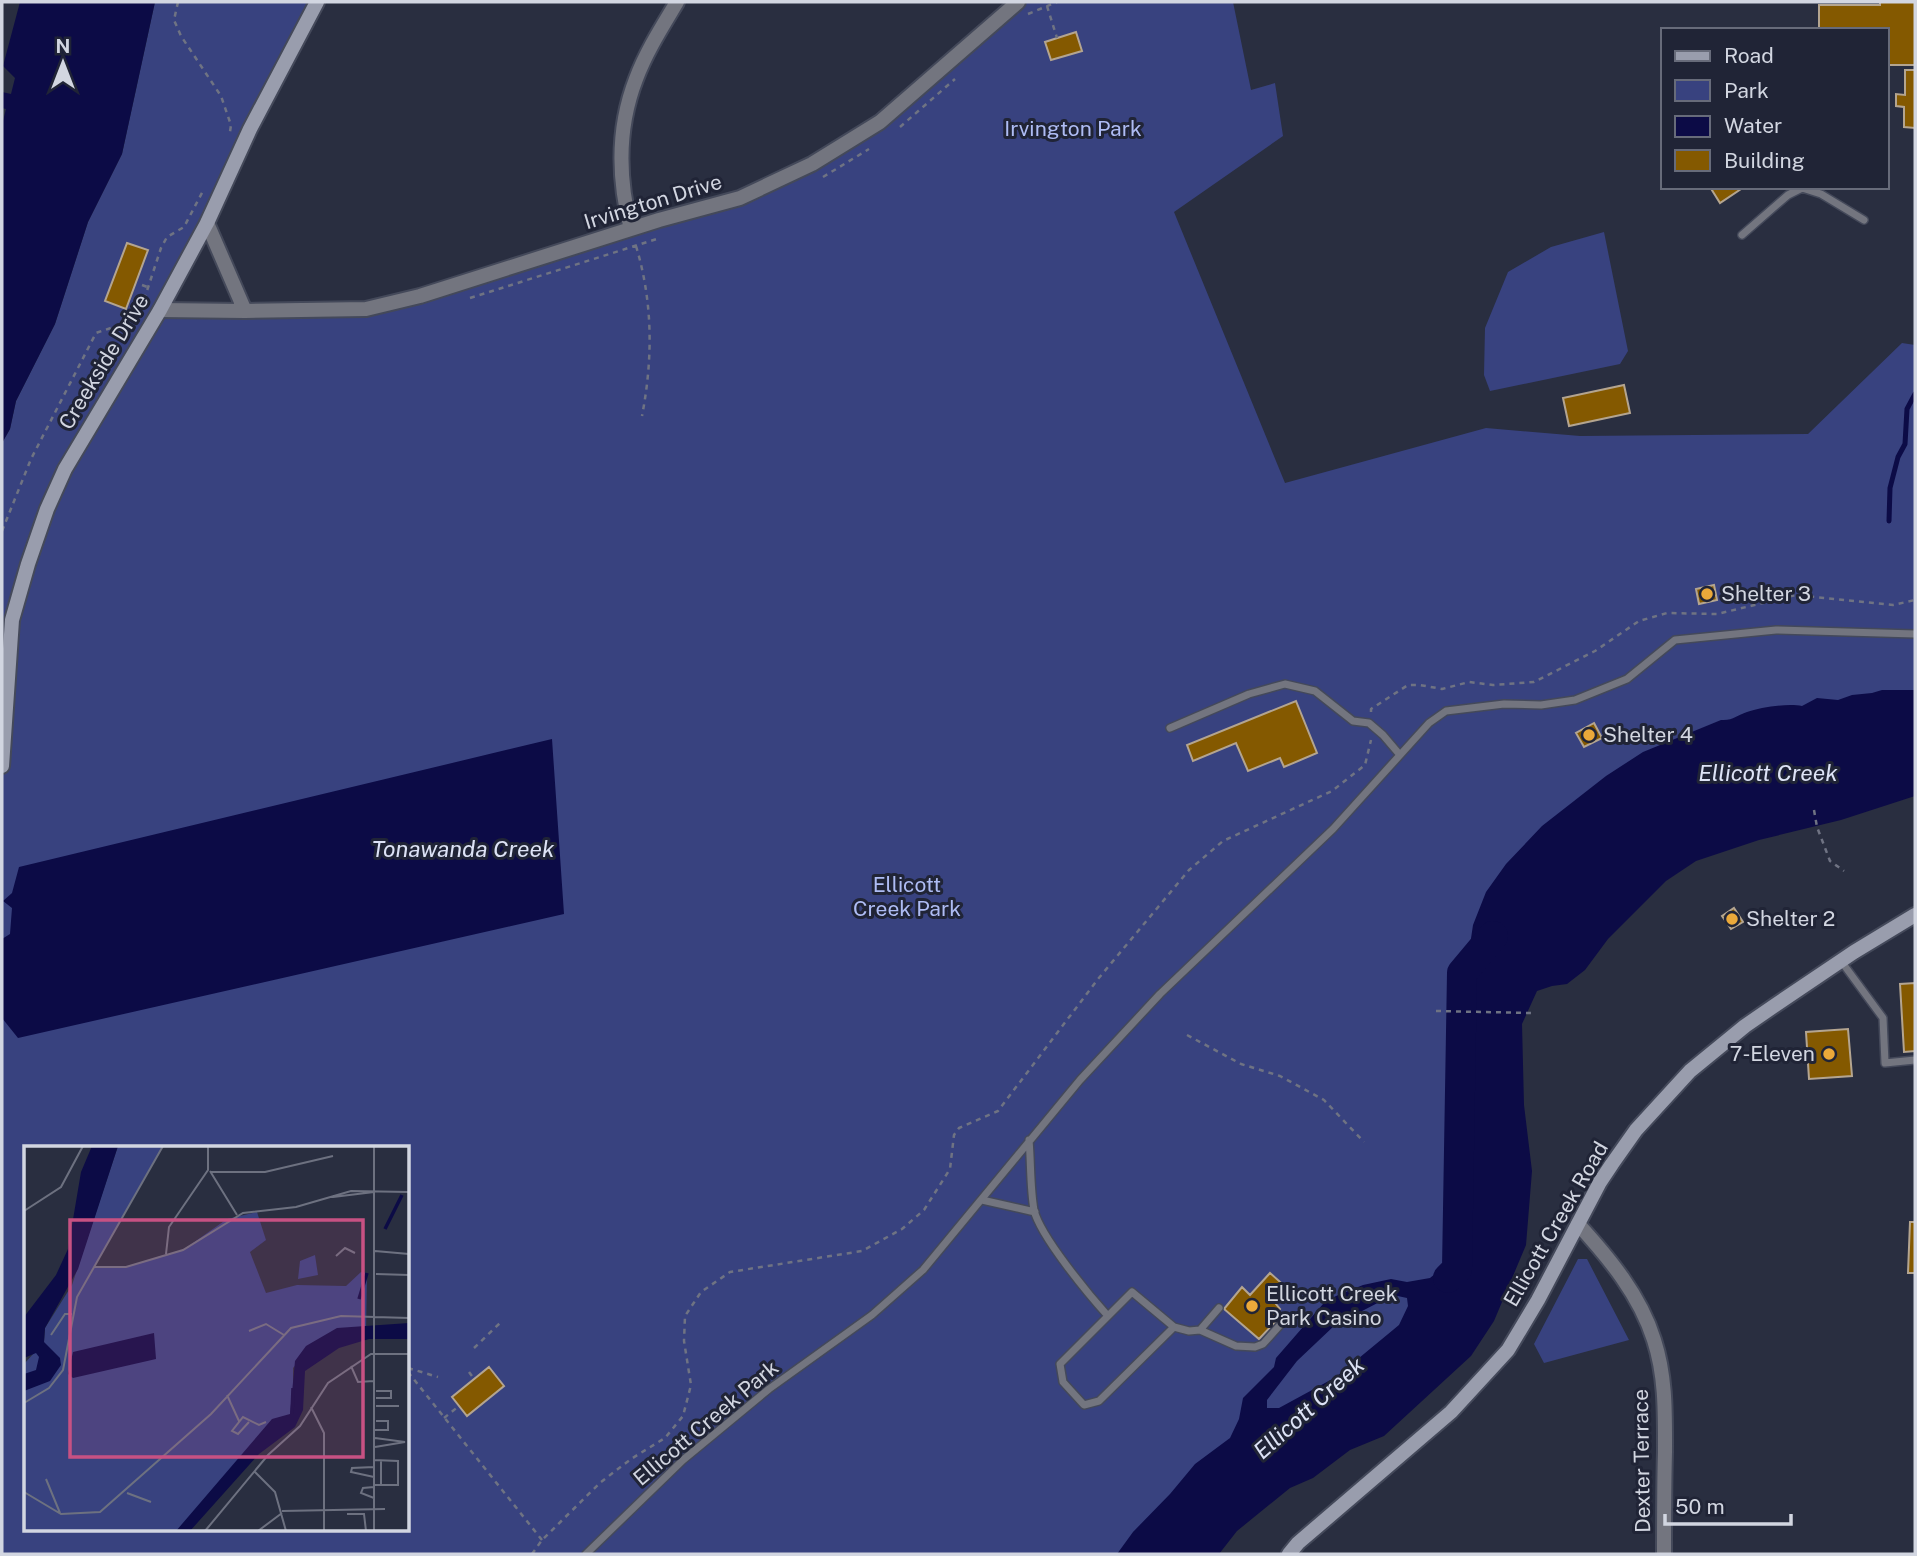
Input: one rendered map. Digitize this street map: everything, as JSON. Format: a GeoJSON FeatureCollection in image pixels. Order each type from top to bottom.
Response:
{"type":"FeatureCollection","features":[{"type":"Feature","properties":{"kind":"street","name":"Creekside Drive"},"geometry":{"type":"LineString","coordinates":[[2,766],[7,620],[43,520],[65,469],[160,310],[207,223],[250,129],[317,2]]}},
{"type":"Feature","properties":{"kind":"street"},"geometry":{"type":"LineString","coordinates":[[631,229],[624,202],[621,171],[621,139],[626,109],[649,51],[677,2]]}},
{"type":"Feature","properties":{"kind":"street","name":"Irvington Drive"},"geometry":{"type":"LineString","coordinates":[[160,310],[366,309],[421,296],[659,220],[740,198],[812,164],[880,122],[1018,2]]}},
{"type":"Feature","properties":{"kind":"street"},"geometry":{"type":"LineString","coordinates":[[207,223],[245,311]]}},
{"type":"Feature","properties":{"kind":"street","name":"Ellicott Creek Road"},"geometry":{"type":"LineString","coordinates":[[1289,1554],[1451,1412],[1508,1350],[1538,1300],[1600,1182],[1636,1130],[1690,1071],[1745,1027],[1841,960],[1915,915]]}},
{"type":"Feature","properties":{"kind":"street"},"geometry":{"type":"LineString","coordinates":[[1890,931],[1915,922]]}},
{"type":"Feature","properties":{"kind":"street","name":"Dexter Terrace"},"geometry":{"type":"LineString","coordinates":[[1578,1224],[1605,1254],[1628,1287],[1643,1312],[1657,1349],[1665,1397],[1664,1554]]}},
{"type":"Feature","properties":{"kind":"lane"},"geometry":{"type":"LineString","coordinates":[[1742,236],[1788,195],[1800,189]]}},
{"type":"Feature","properties":{"kind":"lane"},"geometry":{"type":"LineString","coordinates":[[1805,189],[1821,194],[1864,220]]}},
{"type":"Feature","properties":{"kind":"lane","name":"Ellicott Creek Park"},"geometry":{"type":"LineString","coordinates":[[586,1554],[683,1460],[769,1390],[872,1315],[923,1270],[1080,1080],[1160,994],[1333,830],[1429,723],[1446,711],[1504,704],[1541,705],[1575,699],[1627,679],[1675,640],[1776,630],[1915,634]]}},
{"type":"Feature","properties":{"kind":"lane"},"geometry":{"type":"LineString","coordinates":[[1170,728],[1249,694],[1284,684],[1315,691],[1353,721],[1369,723],[1400,755]]}},
{"type":"Feature","properties":{"kind":"lane"},"geometry":{"type":"LineString","coordinates":[[1841,960],[1883,1018],[1885,1063],[1915,1060]]}},
{"type":"Feature","properties":{"kind":"lane"},"geometry":{"type":"LineString","coordinates":[[1029,1140],[1035,1212],[1048,1238],[1079,1282],[1108,1316]]}},
{"type":"Feature","properties":{"kind":"lane"},"geometry":{"type":"LineString","coordinates":[[982,1200],[1035,1212]]}},
{"type":"Feature","properties":{"kind":"lane"},"geometry":{"type":"LineString","coordinates":[[1174,1327],[1099,1401],[1084,1405],[1063,1382],[1059,1364],[1132,1292],[1174,1327],[1189,1331],[1200,1330],[1236,1346],[1255,1348],[1263,1344],[1281,1324]]}},
{"type":"Feature","properties":{"kind":"lane"},"geometry":{"type":"LineString","coordinates":[[1200,1330],[1219,1308]]}},
{"type":"Feature","properties":{"kind":"path"},"geometry":{"type":"LineString","coordinates":[[178,2],[174,20],[181,36],[221,96],[231,125],[230,134]]}},
{"type":"Feature","properties":{"kind":"path"},"geometry":{"type":"LineString","coordinates":[[1047,6],[1057,38]]}},
{"type":"Feature","properties":{"kind":"path"},"geometry":{"type":"LineString","coordinates":[[2,531],[31,458],[96,333],[138,319],[161,247],[167,237],[184,227],[209,179]]}},
{"type":"Feature","properties":{"kind":"path"},"geometry":{"type":"LineString","coordinates":[[631,229],[647,296],[651,340],[648,384],[642,416]]}},
{"type":"Feature","properties":{"kind":"path"},"geometry":{"type":"LineString","coordinates":[[1814,810],[1830,861],[1844,871]]}},
{"type":"Feature","properties":{"kind":"path"},"geometry":{"type":"LineString","coordinates":[[1436,1011],[1531,1013]]}},
{"type":"Feature","properties":{"kind":"path"},"geometry":{"type":"LineString","coordinates":[[1187,1035],[1241,1064],[1280,1076],[1324,1100],[1364,1142]]}},
{"type":"Feature","properties":{"kind":"path"},"geometry":{"type":"LineString","coordinates":[[474,1348],[499,1323]]}},
{"type":"Feature","properties":{"kind":"path"},"geometry":{"type":"LineString","coordinates":[[410,1370],[438,1377]]}},
{"type":"Feature","properties":{"kind":"path"},"geometry":{"type":"LineString","coordinates":[[468,1372],[474,1379]]}},
{"type":"Feature","properties":{"kind":"path"},"geometry":{"type":"LineString","coordinates":[[410,1373],[542,1540]]}},
{"type":"Feature","properties":{"kind":"path"},"geometry":{"type":"LineString","coordinates":[[444,1418],[460,1406]]}},
{"type":"Feature","properties":{"kind":"green space","name":"Ellicott Creek Park"},"geometry":{"type":"Polygon","coordinates":[[[155,2],[321,2],[160,310],[366,309],[740,198],[880,122],[1018,2],[1233,2],[1251,90],[1275,83],[1283,136],[1174,212],[1285,483],[1486,428],[1580,436],[1808,434],[1902,343],[1915,345],[1915,753],[1601,808],[1462,973],[1457,1269],[1289,1432],[1123,1554],[2,1554],[2,443],[10,429],[16,401],[55,324],[88,222],[122,154],[155,2]]]}},
{"type":"Feature","properties":{"kind":"green space"},"geometry":{"type":"Polygon","coordinates":[[[1604,232],[1628,351],[1620,364],[1490,391],[1484,375],[1485,328],[1508,272],[1551,247],[1604,232]]]}},
{"type":"Feature","properties":{"kind":"green space"},"geometry":{"type":"Polygon","coordinates":[[[1578,1259],[1587,1259],[1629,1340],[1544,1363],[1534,1344],[1578,1259]]]}},
{"type":"Feature","properties":{"kind":"water"},"geometry":{"type":"Polygon","coordinates":[[[20,2],[155,2],[122,154],[88,222],[55,324],[16,401],[10,429],[2,443],[2,125],[6,109],[2,108],[2,92],[11,94],[15,78],[3,66],[20,2]]]}},
{"type":"Feature","properties":{"kind":"water","name":"Ellicott Creek"},"geometry":{"type":"Polygon","coordinates":[[[1882,690],[1915,690],[1915,796],[1841,820],[1759,840],[1696,861],[1666,881],[1608,939],[1585,970],[1567,984],[1537,991],[1522,1024],[1524,1105],[1532,1171],[1526,1245],[1494,1321],[1471,1356],[1384,1436],[1350,1450],[1313,1478],[1290,1488],[1237,1531],[1219,1554],[1117,1554],[1133,1532],[1195,1464],[1230,1438],[1239,1419],[1243,1398],[1274,1367],[1276,1358],[1323,1304],[1363,1285],[1391,1279],[1407,1282],[1430,1278],[1441,1269],[1461,1234],[1469,1201],[1467,1141],[1456,1128],[1455,1065],[1465,979],[1473,925],[1486,892],[1506,864],[1542,826],[1606,776],[1643,752],[1753,710],[1783,705],[1802,706],[1817,698],[1838,700],[1882,690]],[[1393,1295],[1335,1325],[1297,1361],[1267,1400],[1267,1408],[1279,1408],[1336,1377],[1399,1325],[1408,1306],[1407,1298],[1393,1295]]]}},
{"type":"Feature","properties":{"kind":"water","name":"Tonawanda Creek"},"geometry":{"type":"Polygon","coordinates":[[[552,739],[564,914],[18,1038],[2,1018],[2,939],[10,934],[12,908],[3,901],[12,893],[19,867],[552,739]]]}},
{"type":"Feature","properties":{"kind":"building"},"geometry":{"type":"Polygon","coordinates":[[[1880,2],[1915,2],[1915,65],[1889,65],[1889,28],[1819,28],[1819,5],[1880,5],[1880,2]]]}},
{"type":"Feature","properties":{"kind":"building"},"geometry":{"type":"Polygon","coordinates":[[[1076,32],[1082,51],[1051,60],[1045,42],[1076,32]]]}},
{"type":"Feature","properties":{"kind":"building"},"geometry":{"type":"Polygon","coordinates":[[[1905,70],[1915,70],[1915,128],[1904,127],[1904,107],[1896,106],[1896,94],[1905,95],[1905,70]]]}},
{"type":"Feature","properties":{"kind":"building"},"geometry":{"type":"Polygon","coordinates":[[[1711,189],[1741,189],[1720,203],[1711,189]]]}},
{"type":"Feature","properties":{"kind":"building"},"geometry":{"type":"Polygon","coordinates":[[[127,243],[148,250],[126,309],[105,301],[127,243]]]}},
{"type":"Feature","properties":{"kind":"building"},"geometry":{"type":"Polygon","coordinates":[[[1624,385],[1630,413],[1569,426],[1563,398],[1624,385]]]}},
{"type":"Feature","properties":{"kind":"building","name":"Shelter 3"},"geometry":{"type":"Polygon","coordinates":[[[1714,585],[1717,600],[1699,604],[1696,589],[1714,585]]]}},
{"type":"Feature","properties":{"kind":"building"},"geometry":{"type":"Polygon","coordinates":[[[1296,701],[1317,753],[1284,767],[1280,758],[1248,771],[1236,743],[1193,761],[1187,745],[1296,701]]]}},
{"type":"Feature","properties":{"kind":"building","name":"Shelter 4"},"geometry":{"type":"Polygon","coordinates":[[[1594,723],[1602,738],[1584,747],[1576,733],[1594,723]]]}},
{"type":"Feature","properties":{"kind":"building","name":"Shelter 2"},"geometry":{"type":"Polygon","coordinates":[[[1734,908],[1743,922],[1731,929],[1722,916],[1734,908]]]}},
{"type":"Feature","properties":{"kind":"building"},"geometry":{"type":"Polygon","coordinates":[[[1915,983],[1915,1051],[1904,1052],[1900,984],[1915,983]]]}},
{"type":"Feature","properties":{"kind":"building","name":"7-Eleven"},"geometry":{"type":"Polygon","coordinates":[[[1848,1029],[1852,1076],[1809,1079],[1806,1032],[1848,1029]]]}},
{"type":"Feature","properties":{"kind":"building"},"geometry":{"type":"Polygon","coordinates":[[[1910,1222],[1915,1222],[1915,1273],[1908,1273],[1910,1222]]]}},
{"type":"Feature","properties":{"kind":"building","name":"Ellicott Creek Park Casino"},"geometry":{"type":"Polygon","coordinates":[[[1270,1273],[1288,1289],[1276,1304],[1280,1309],[1274,1316],[1278,1319],[1259,1339],[1224,1309],[1242,1287],[1250,1295],[1270,1273]]]}},
{"type":"Feature","properties":{"kind":"building"},"geometry":{"type":"Polygon","coordinates":[[[489,1367],[504,1386],[467,1416],[452,1397],[489,1367]]]}},
{"type":"Feature","properties":{"kind":"waterway"},"geometry":{"type":"LineString","coordinates":[[1889,521],[1890,488],[1898,457],[1905,444],[1907,409],[1915,394]]}},
{"type":"Feature","properties":{"kind":"waterway","name":"Ellicott Creek"},"geometry":{"type":"LineString","coordinates":[[1448,1278],[1457,1269],[1462,973],[1493,936]]}},
{"type":"Feature","properties":{"kind":"place","name":"Shelter 3"},"geometry":{"type":"Point","coordinates":[1707,594]}},
{"type":"Feature","properties":{"kind":"place","name":"Shelter 4"},"geometry":{"type":"Point","coordinates":[1589,735]}},
{"type":"Feature","properties":{"kind":"place","name":"Shelter 2"},"geometry":{"type":"Point","coordinates":[1732,919]}},
{"type":"Feature","properties":{"kind":"place","name":"7-Eleven"},"geometry":{"type":"Point","coordinates":[1829,1054]}},
{"type":"Feature","properties":{"kind":"place","name":"Ellicott Creek Park Casino"},"geometry":{"type":"Point","coordinates":[1252,1306]}},
{"type":"Feature","properties":{"kind":"park label","name":"Irvington Park"},"geometry":{"type":"Point","coordinates":[1073,129]}}]}
